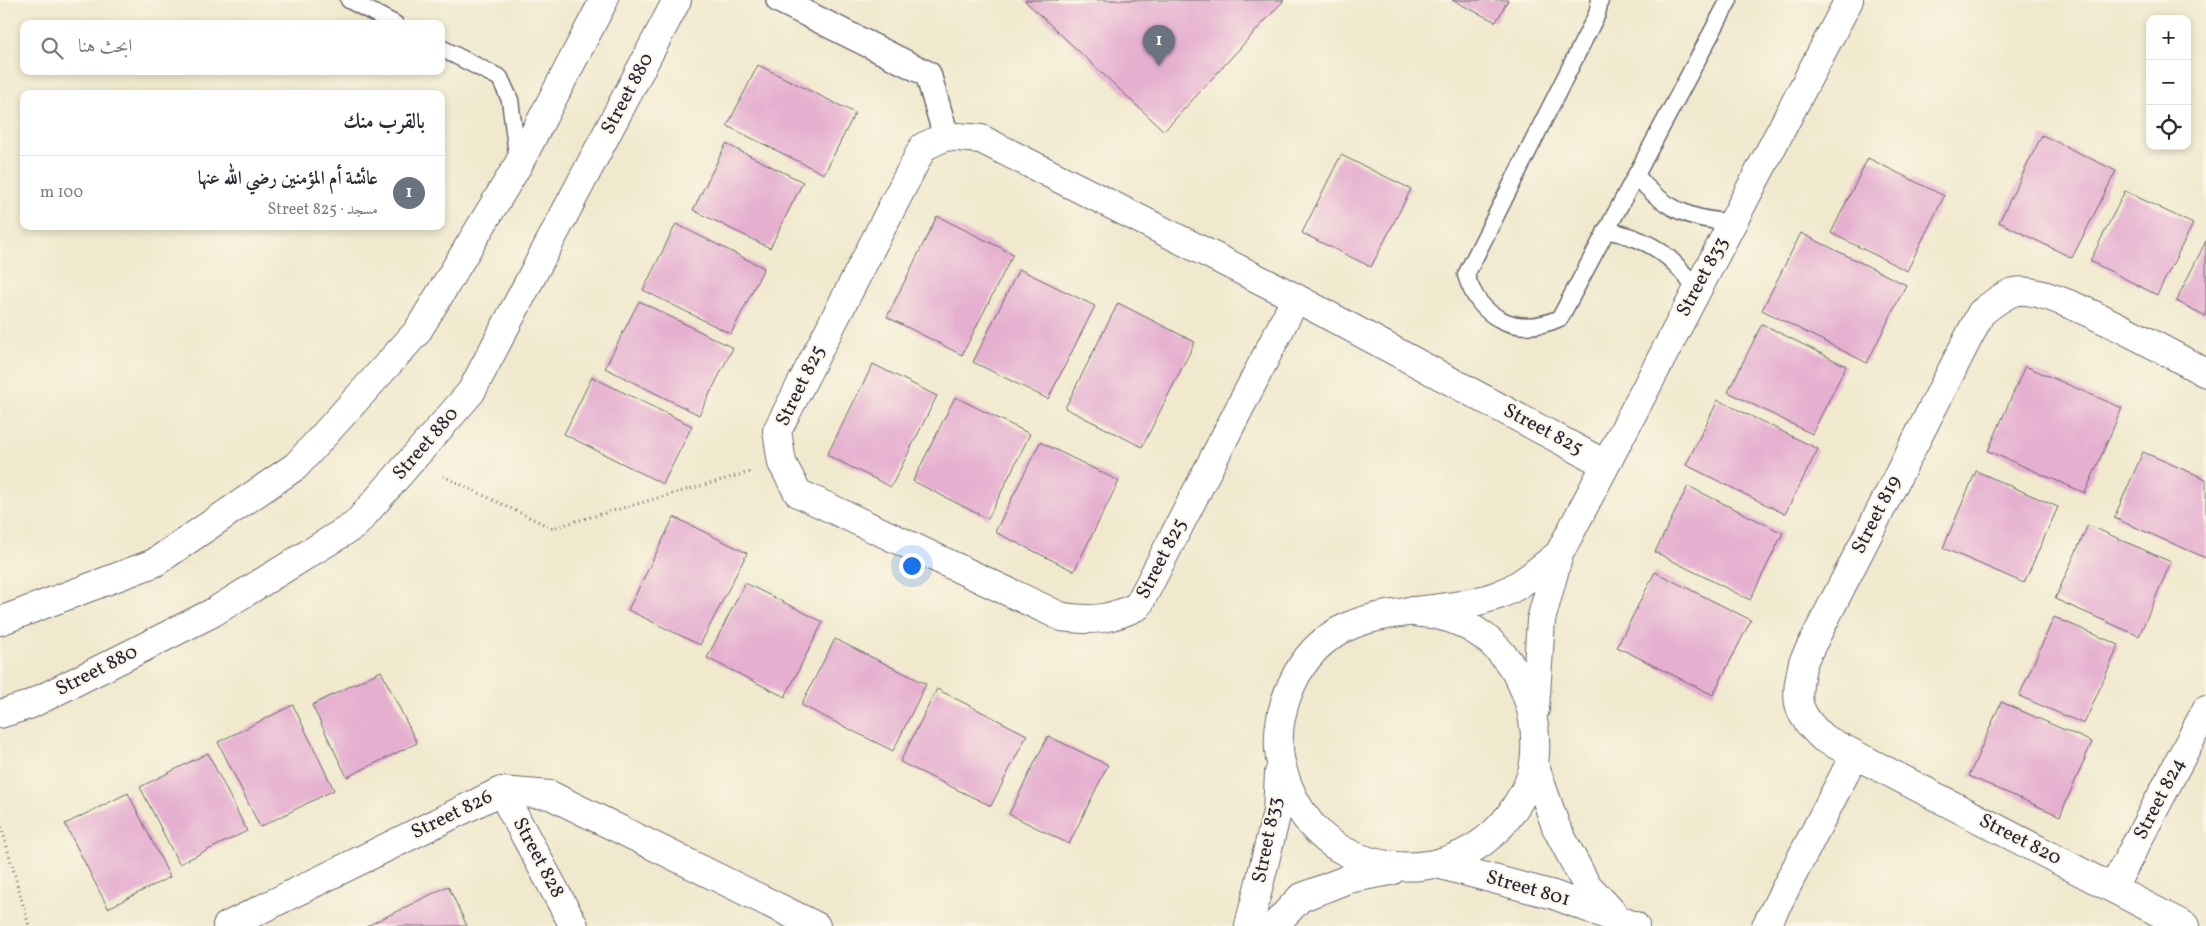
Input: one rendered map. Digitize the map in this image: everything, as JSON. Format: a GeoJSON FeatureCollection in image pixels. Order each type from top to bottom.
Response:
{"type":"FeatureCollection","features":[{"type":"Feature","properties":{"kind":"street"},"geometry":{"type":"LineString","coordinates":[[0,621],[154,563],[296,466],[417,332],[518,165],[604,0]]}},
{"type":"Feature","properties":{"kind":"street","name":"Street 880"},"geometry":{"type":"LineString","coordinates":[[0,714],[29,705],[212,613],[355,525],[472,392],[677,0]]}},
{"type":"Feature","properties":{"kind":"street"},"geometry":{"type":"LineString","coordinates":[[779,0],[928,74],[946,136]]}},
{"type":"Feature","properties":{"kind":"street","name":"Street 833"},"geometry":{"type":"LineString","coordinates":[[1535,723],[1541,620],[1559,554],[1849,0]]}},
{"type":"Feature","properties":{"kind":"street","name":"Street 825"},"geometry":{"type":"LineString","coordinates":[[1296,298],[1138,606],[1106,619],[1088,620],[1062,617],[798,493],[782,463],[777,431],[923,147],[946,136],[981,139],[1296,298],[1605,464]]}},
{"type":"Feature","properties":{"kind":"street","name":"Street 819"},"geometry":{"type":"LineString","coordinates":[[1854,756],[1823,738],[1804,718],[1798,706],[1798,682],[1803,662],[1981,312],[2014,292],[2033,292],[2060,299],[2206,373]]}},
{"type":"Feature","properties":{"kind":"street","name":"Street 833"},"geometry":{"type":"LineString","coordinates":[[1408,611],[1477,601],[1500,595],[1515,587],[1559,554]]}},
{"type":"Feature","properties":{"kind":"street"},"geometry":{"type":"LineString","coordinates":[[1274,926],[1300,898],[1348,879],[1437,864],[1464,855],[1489,838],[1509,818],[1524,792],[1534,764],[1535,723],[1527,694],[1513,666],[1492,644],[1467,626],[1446,618],[1408,611],[1381,614],[1355,622],[1332,636],[1311,654],[1296,676],[1285,700],[1279,727],[1279,754],[1284,777],[1293,798],[1306,818],[1322,835],[1340,849],[1361,860],[1384,866],[1407,868]]}},
{"type":"Feature","properties":{"kind":"street","name":"Street 824"},"geometry":{"type":"LineString","coordinates":[[2113,888],[2206,710]]}},
{"type":"Feature","properties":{"kind":"street","name":"Street 833"},"geometry":{"type":"LineString","coordinates":[[1249,926],[1277,812],[1279,754]]}},
{"type":"Feature","properties":{"kind":"street"},"geometry":{"type":"LineString","coordinates":[[1766,926],[1854,756]]}},
{"type":"Feature","properties":{"kind":"street","name":"Street 820"},"geometry":{"type":"LineString","coordinates":[[1854,756],[2185,926]]}},
{"type":"Feature","properties":{"kind":"street","name":"Street 801"},"geometry":{"type":"LineString","coordinates":[[1534,764],[1556,827],[1586,884],[1627,922]]}},
{"type":"Feature","properties":{"kind":"street","name":"Street 826"},"geometry":{"type":"LineString","coordinates":[[227,926],[501,791],[550,794],[816,926]]}},
{"type":"Feature","properties":{"kind":"street","name":"Street 828"},"geometry":{"type":"LineString","coordinates":[[501,791],[574,926]]}},
{"type":"Feature","properties":{"kind":"street","name":"Street 801"},"geometry":{"type":"LineString","coordinates":[[1437,864],[1554,895],[1627,922]]}},
{"type":"Feature","properties":{"kind":"lane"},"geometry":{"type":"LineString","coordinates":[[349,0],[387,20]]}},
{"type":"Feature","properties":{"kind":"lane"},"geometry":{"type":"LineString","coordinates":[[1600,0],[1597,14],[1466,276],[1471,290],[1479,303],[1502,321],[1532,326],[1546,324],[1560,318],[1729,0]]}},
{"type":"Feature","properties":{"kind":"lane"},"geometry":{"type":"LineString","coordinates":[[445,50],[500,78],[510,100],[518,165]]}},
{"type":"Feature","properties":{"kind":"lane"},"geometry":{"type":"LineString","coordinates":[[1636,175],[1660,200],[1675,210],[1712,222],[1732,222]]}},
{"type":"Feature","properties":{"kind":"lane"},"geometry":{"type":"LineString","coordinates":[[1606,230],[1631,235],[1654,246],[1675,263],[1696,290]]}},
{"type":"Feature","properties":{"kind":"path"},"geometry":{"type":"LineString","coordinates":[[412,460],[552,528],[782,463]]}},
{"type":"Feature","properties":{"kind":"path"},"geometry":{"type":"LineString","coordinates":[[0,822],[29,926]]}},
{"type":"Feature","properties":{"kind":"building"},"geometry":{"type":"Polygon","coordinates":[[[1026,0],[1284,0],[1164,131],[1026,0]]]}},
{"type":"Feature","properties":{"kind":"building"},"geometry":{"type":"Polygon","coordinates":[[[1452,0],[1508,0],[1496,22],[1452,0]]]}},
{"type":"Feature","properties":{"kind":"building"},"geometry":{"type":"Polygon","coordinates":[[[758,65],[855,113],[824,174],[727,126],[758,65]]]}},
{"type":"Feature","properties":{"kind":"building"},"geometry":{"type":"Polygon","coordinates":[[[2042,135],[2116,171],[2072,258],[1999,222],[2042,135]]]}},
{"type":"Feature","properties":{"kind":"building"},"geometry":{"type":"Polygon","coordinates":[[[726,144],[803,182],[770,248],[693,210],[726,144]]]}},
{"type":"Feature","properties":{"kind":"building"},"geometry":{"type":"Polygon","coordinates":[[[1341,155],[1411,189],[1371,267],[1302,233],[1341,155]]]}},
{"type":"Feature","properties":{"kind":"building"},"geometry":{"type":"Polygon","coordinates":[[[1868,158],[1944,196],[1907,271],[1831,233],[1868,158]]]}},
{"type":"Feature","properties":{"kind":"building"},"geometry":{"type":"Polygon","coordinates":[[[2125,191],[2193,224],[2157,295],[2090,261],[2125,191]]]}},
{"type":"Feature","properties":{"kind":"building"},"geometry":{"type":"Polygon","coordinates":[[[937,216],[1013,254],[962,355],[887,317],[937,216]]]}},
{"type":"Feature","properties":{"kind":"building"},"geometry":{"type":"Polygon","coordinates":[[[676,224],[764,268],[731,334],[643,290],[676,224]]]}},
{"type":"Feature","properties":{"kind":"building"},"geometry":{"type":"Polygon","coordinates":[[[1801,233],[1906,285],[1867,363],[1762,310],[1801,233]]]}},
{"type":"Feature","properties":{"kind":"building"},"geometry":{"type":"Polygon","coordinates":[[[2206,241],[2206,316],[2176,301],[2206,241]]]}},
{"type":"Feature","properties":{"kind":"building"},"geometry":{"type":"Polygon","coordinates":[[[1019,269],[1095,306],[1048,399],[973,362],[1019,269]]]}},
{"type":"Feature","properties":{"kind":"building"},"geometry":{"type":"Polygon","coordinates":[[[639,301],[733,348],[699,415],[605,368],[639,301]]]}},
{"type":"Feature","properties":{"kind":"building"},"geometry":{"type":"Polygon","coordinates":[[[1118,303],[1195,342],[1142,447],[1065,408],[1118,303]]]}},
{"type":"Feature","properties":{"kind":"building"},"geometry":{"type":"Polygon","coordinates":[[[1762,324],[1846,366],[1812,434],[1728,392],[1762,324]]]}},
{"type":"Feature","properties":{"kind":"building"},"geometry":{"type":"Polygon","coordinates":[[[873,364],[937,396],[891,487],[827,455],[873,364]]]}},
{"type":"Feature","properties":{"kind":"building"},"geometry":{"type":"Polygon","coordinates":[[[2025,366],[2122,408],[2085,493],[1988,451],[2025,366]]]}},
{"type":"Feature","properties":{"kind":"building"},"geometry":{"type":"Polygon","coordinates":[[[592,377],[692,426],[663,484],[564,434],[592,377]]]}},
{"type":"Feature","properties":{"kind":"building"},"geometry":{"type":"Polygon","coordinates":[[[955,397],[1030,434],[988,519],[913,481],[955,397]]]}},
{"type":"Feature","properties":{"kind":"building"},"geometry":{"type":"Polygon","coordinates":[[[1718,400],[1818,449],[1785,514],[1686,465],[1718,400]]]}},
{"type":"Feature","properties":{"kind":"building"},"geometry":{"type":"Polygon","coordinates":[[[1040,442],[1119,481],[1074,571],[995,532],[1040,442]]]}},
{"type":"Feature","properties":{"kind":"building"},"geometry":{"type":"Polygon","coordinates":[[[2143,452],[2206,479],[2206,558],[2114,518],[2143,452]]]}},
{"type":"Feature","properties":{"kind":"building"},"geometry":{"type":"Polygon","coordinates":[[[1976,471],[2058,507],[2024,583],[1943,548],[1976,471]]]}},
{"type":"Feature","properties":{"kind":"building"},"geometry":{"type":"Polygon","coordinates":[[[1688,486],[1783,533],[1750,600],[1655,552],[1688,486]]]}},
{"type":"Feature","properties":{"kind":"building"},"geometry":{"type":"Polygon","coordinates":[[[674,517],[747,553],[700,645],[628,610],[674,517]]]}},
{"type":"Feature","properties":{"kind":"building"},"geometry":{"type":"Polygon","coordinates":[[[2088,525],[2171,562],[2139,636],[2055,599],[2088,525]]]}},
{"type":"Feature","properties":{"kind":"building"},"geometry":{"type":"Polygon","coordinates":[[[1655,572],[1751,620],[1713,695],[1617,647],[1655,572]]]}},
{"type":"Feature","properties":{"kind":"building"},"geometry":{"type":"Polygon","coordinates":[[[745,583],[823,622],[785,697],[707,658],[745,583]]]}},
{"type":"Feature","properties":{"kind":"building"},"geometry":{"type":"Polygon","coordinates":[[[2054,617],[2119,645],[2084,724],[2019,696],[2054,617]]]}},
{"type":"Feature","properties":{"kind":"building"},"geometry":{"type":"Polygon","coordinates":[[[835,639],[926,684],[893,751],[801,705],[835,639]]]}},
{"type":"Feature","properties":{"kind":"building"},"geometry":{"type":"Polygon","coordinates":[[[381,671],[417,743],[347,777],[312,705],[381,671]]]}},
{"type":"Feature","properties":{"kind":"building"},"geometry":{"type":"Polygon","coordinates":[[[937,689],[1027,735],[991,806],[900,762],[937,689]]]}},
{"type":"Feature","properties":{"kind":"building"},"geometry":{"type":"Polygon","coordinates":[[[2001,702],[2092,742],[2060,816],[1969,776],[2001,702]]]}},
{"type":"Feature","properties":{"kind":"building"},"geometry":{"type":"Polygon","coordinates":[[[293,705],[334,790],[260,827],[218,742],[293,705]]]}},
{"type":"Feature","properties":{"kind":"building"},"geometry":{"type":"Polygon","coordinates":[[[1048,736],[1108,765],[1069,844],[1009,814],[1048,736]]]}},
{"type":"Feature","properties":{"kind":"building"},"geometry":{"type":"Polygon","coordinates":[[[208,753],[247,831],[179,864],[140,787],[208,753]]]}},
{"type":"Feature","properties":{"kind":"building"},"geometry":{"type":"Polygon","coordinates":[[[128,793],[170,877],[108,908],[65,824],[128,793]]]}},
{"type":"Feature","properties":{"kind":"building"},"geometry":{"type":"Polygon","coordinates":[[[448,886],[467,926],[367,926],[448,886]]]}},
{"type":"Feature","properties":{"kind":"place","name":"عائشة أم المؤمنين رضي الله عنها"},"geometry":{"type":"Point","coordinates":[1159,66]}}]}
